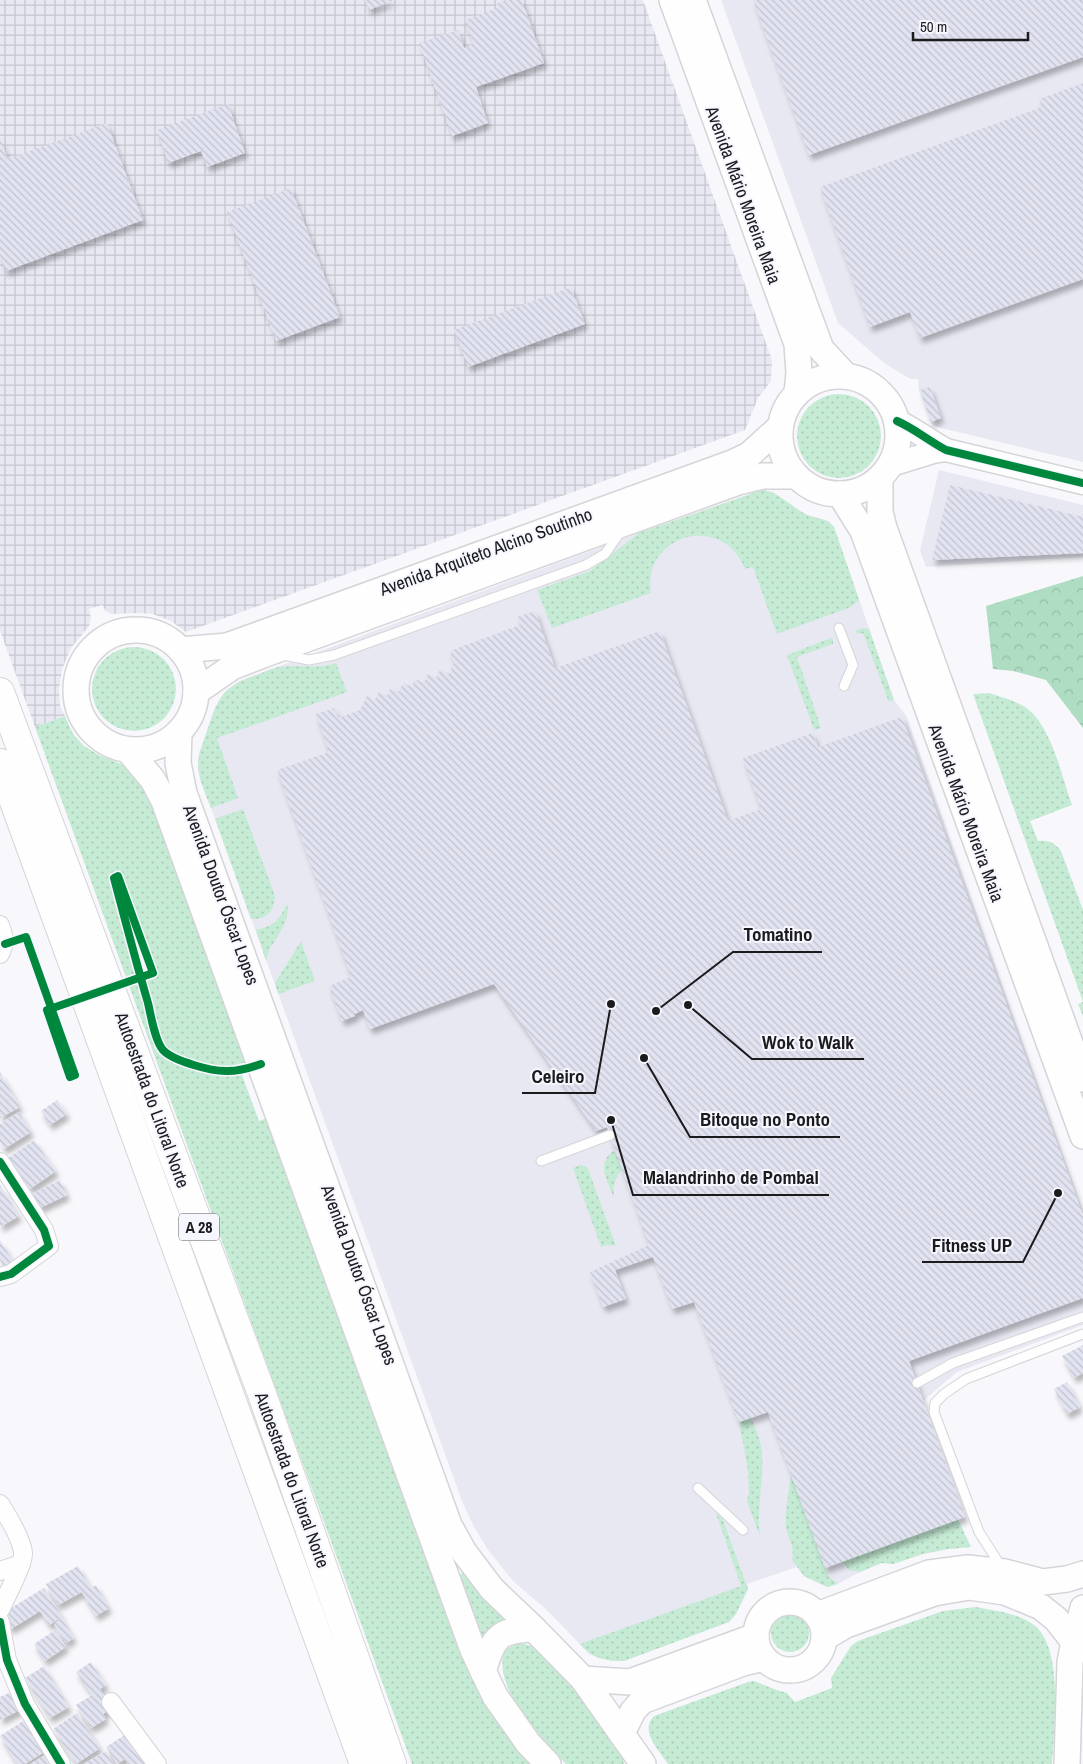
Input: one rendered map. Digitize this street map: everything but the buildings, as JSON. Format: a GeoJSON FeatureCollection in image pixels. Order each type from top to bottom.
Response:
{"type":"FeatureCollection","features":[{"type":"Feature","properties":{"kind":"highway","name":"Autoestrada do Litoral Norte"},"geometry":{"type":"LineString","coordinates":[[0,692],[262,1394],[392,1764]]}},
{"type":"Feature","properties":{"kind":"highway","name":"Autoestrada do Litoral Norte"},"geometry":{"type":"LineString","coordinates":[[0,763],[364,1764]]}},
{"type":"Feature","properties":{"kind":"main road","name":"Avenida Mário Moreira Maia"},"geometry":{"type":"LineString","coordinates":[[672,0],[797,344],[799,373],[797,394]]}},
{"type":"Feature","properties":{"kind":"main road","name":"Avenida Mário Moreira Maia"},"geometry":{"type":"LineString","coordinates":[[693,0],[821,349],[846,376]]}},
{"type":"Feature","properties":{"kind":"main road"},"geometry":{"type":"LineString","coordinates":[[846,376],[863,380],[878,390],[890,403],[897,421],[899,436],[897,451],[885,472],[861,490],[840,494],[824,492],[809,486],[796,476],[786,462],[781,445],[780,427],[789,403],[807,385],[819,379],[846,376]]}},
{"type":"Feature","properties":{"kind":"main road","name":"Avenida Arquiteto Alcino Soutinho"},"geometry":{"type":"LineString","coordinates":[[181,650],[227,646],[732,463],[749,455],[780,427]]}},
{"type":"Feature","properties":{"kind":"main road","name":"Avenida Mário Moreira Maia"},"geometry":{"type":"LineString","coordinates":[[885,472],[880,512],[884,528],[1083,1079]]}},
{"type":"Feature","properties":{"kind":"main road","name":"Avenida Arquiteto Alcino Soutinho"},"geometry":{"type":"LineString","coordinates":[[196,692],[232,667],[268,653],[738,482],[763,476],[796,476]]}},
{"type":"Feature","properties":{"kind":"main road","name":"Avenida Mário Moreira Maia"},"geometry":{"type":"LineString","coordinates":[[840,494],[863,531],[1083,1136]]}},
{"type":"Feature","properties":{"kind":"main road"},"geometry":{"type":"LineString","coordinates":[[132,630],[158,635],[167,639],[181,650],[189,662],[195,677],[196,692],[191,714],[179,732],[164,744],[147,750],[128,750],[111,745],[96,736],[84,722],[78,706],[76,688],[79,671],[87,655],[99,642],[115,634],[132,630]]}},
{"type":"Feature","properties":{"kind":"main road","name":"Avenida Doutor Óscar Lopes"},"geometry":{"type":"LineString","coordinates":[[179,732],[178,763],[184,793],[449,1525],[464,1552],[492,1589],[583,1679],[641,1762]]}},
{"type":"Feature","properties":{"kind":"main road","name":"Avenida Doutor Óscar Lopes"},"geometry":{"type":"LineString","coordinates":[[128,750],[153,780],[164,800],[473,1650],[495,1696],[522,1735],[548,1764]]}},
{"type":"Feature","properties":{"kind":"main road"},"geometry":{"type":"LineString","coordinates":[[817,1615],[929,1573],[968,1568],[1005,1572],[1043,1582],[1067,1580],[1083,1574]]}},
{"type":"Feature","properties":{"kind":"main road"},"geometry":{"type":"LineString","coordinates":[[824,1638],[846,1625],[934,1593],[970,1588],[1005,1592],[1041,1607],[1056,1619],[1074,1642]]}},
{"type":"Feature","properties":{"kind":"main road"},"geometry":{"type":"LineString","coordinates":[[795,1603],[811,1609],[817,1615],[821,1622],[824,1638],[822,1650],[815,1659],[806,1666],[795,1670],[784,1670],[773,1666],[760,1647],[757,1628],[765,1614],[779,1604],[795,1603]]}},
{"type":"Feature","properties":{"kind":"main road"},"geometry":{"type":"LineString","coordinates":[[1067,1764],[1076,1699],[1070,1662],[1083,1608]]}},
{"type":"Feature","properties":{"kind":"main road"},"geometry":{"type":"LineString","coordinates":[[483,1672],[496,1641],[503,1633],[534,1629]]}},
{"type":"Feature","properties":{"kind":"main road"},"geometry":{"type":"LineString","coordinates":[[583,1679],[630,1682],[760,1647]]}},
{"type":"Feature","properties":{"kind":"main road"},"geometry":{"type":"LineString","coordinates":[[622,1733],[633,1711],[642,1701],[743,1663],[760,1647]]}},
{"type":"Feature","properties":{"kind":"street"},"geometry":{"type":"LineString","coordinates":[[897,421],[913,428],[928,440],[946,450],[1083,483]]}},
{"type":"Feature","properties":{"kind":"street"},"geometry":{"type":"LineString","coordinates":[[885,472],[933,452],[946,450]]}},
{"type":"Feature","properties":{"kind":"street"},"geometry":{"type":"LineString","coordinates":[[0,925],[5,938],[2,949]]}},
{"type":"Feature","properties":{"kind":"street"},"geometry":{"type":"LineString","coordinates":[[0,1162],[44,1230],[49,1246],[11,1274],[0,1277]]}},
{"type":"Feature","properties":{"kind":"street"},"geometry":{"type":"LineString","coordinates":[[0,1504],[14,1526],[24,1553],[0,1610]]}},
{"type":"Feature","properties":{"kind":"street"},"geometry":{"type":"LineString","coordinates":[[0,1571],[20,1564]]}},
{"type":"Feature","properties":{"kind":"street"},"geometry":{"type":"LineString","coordinates":[[0,1622],[7,1660],[25,1704],[61,1764]]}},
{"type":"Feature","properties":{"kind":"street"},"geometry":{"type":"LineString","coordinates":[[111,1702],[157,1764]]}},
{"type":"Feature","properties":{"kind":"lane"},"geometry":{"type":"LineString","coordinates":[[839,628],[853,665],[844,686]]}},
{"type":"Feature","properties":{"kind":"lane"},"geometry":{"type":"LineString","coordinates":[[541,1161],[610,1136]]}},
{"type":"Feature","properties":{"kind":"lane"},"geometry":{"type":"LineString","coordinates":[[917,1383],[953,1363],[1083,1317]]}},
{"type":"Feature","properties":{"kind":"lane"},"geometry":{"type":"LineString","coordinates":[[1005,1572],[979,1532],[934,1412],[935,1403],[944,1394],[966,1379],[1083,1334]]}},
{"type":"Feature","properties":{"kind":"lane"},"geometry":{"type":"LineString","coordinates":[[698,1488],[743,1530]]}},
{"type":"Feature","properties":{"kind":"shaded area"},"geometry":{"type":"Polygon","coordinates":[[[0,0],[643,0],[772,360],[771,381],[758,398],[745,430],[186,632],[171,621],[153,614],[111,614],[102,605],[89,609],[91,618],[89,626],[71,648],[62,669],[59,689],[60,706],[65,716],[35,727],[0,631],[0,0]]]}},
{"type":"Feature","properties":{"kind":"shaded area"},"geometry":{"type":"Polygon","coordinates":[[[721,0],[1083,0],[1083,462],[933,426],[919,391],[918,379],[910,379],[884,363],[838,323],[721,0]]]}},
{"type":"Feature","properties":{"kind":"shaded area"},"geometry":{"type":"Polygon","coordinates":[[[939,470],[1083,505],[1083,557],[926,567],[920,550],[939,470]]]}},
{"type":"Feature","properties":{"kind":"shaded area"},"geometry":{"type":"Polygon","coordinates":[[[764,490],[773,492],[807,515],[829,521],[834,527],[894,700],[906,715],[1083,1211],[1083,1325],[957,1372],[923,1401],[965,1517],[958,1520],[971,1547],[923,1554],[893,1564],[882,1563],[838,1584],[827,1587],[804,1576],[797,1567],[747,1584],[748,1589],[736,1614],[729,1622],[624,1661],[612,1661],[590,1655],[549,1612],[513,1581],[488,1550],[474,1527],[462,1501],[199,774],[199,755],[215,707],[225,692],[239,681],[639,533],[764,490]]]}},
{"type":"Feature","properties":{"kind":"green space"},"geometry":{"type":"Polygon","coordinates":[[[839,394],[855,397],[869,406],[878,420],[881,436],[878,452],[869,466],[855,475],[839,478],[823,475],[809,466],[800,452],[797,436],[800,420],[809,406],[823,397],[839,394]]]}},
{"type":"Feature","properties":{"kind":"green space"},"geometry":{"type":"Polygon","coordinates":[[[764,490],[776,494],[805,514],[824,520],[834,527],[859,600],[851,607],[777,634],[753,567],[745,569],[734,551],[720,540],[703,536],[686,538],[671,545],[658,557],[651,573],[651,593],[552,628],[537,590],[590,571],[639,533],[764,490]]]}},
{"type":"Feature","properties":{"kind":"green space"},"geometry":{"type":"Polygon","coordinates":[[[1083,576],[1083,728],[1046,680],[1013,671],[993,669],[986,606],[1083,576]]]}},
{"type":"Feature","properties":{"kind":"green space"},"geometry":{"type":"Polygon","coordinates":[[[862,628],[869,629],[894,700],[889,702],[863,633],[858,634],[855,631],[862,628]]]}},
{"type":"Feature","properties":{"kind":"green space"},"geometry":{"type":"Polygon","coordinates":[[[831,638],[833,639],[833,644],[797,657],[821,728],[814,730],[787,655],[831,638]]]}},
{"type":"Feature","properties":{"kind":"green space"},"geometry":{"type":"Polygon","coordinates":[[[134,647],[150,650],[164,659],[173,673],[176,689],[173,705],[164,719],[150,728],[134,731],[118,728],[104,719],[95,705],[92,689],[95,673],[104,659],[118,650],[134,647]]]}},
{"type":"Feature","properties":{"kind":"green space"},"geometry":{"type":"Polygon","coordinates":[[[336,663],[347,692],[217,738],[238,798],[211,808],[198,770],[198,760],[215,710],[223,695],[245,679],[274,668],[322,666],[336,663]]]}},
{"type":"Feature","properties":{"kind":"green space"},"geometry":{"type":"Polygon","coordinates":[[[989,693],[1020,704],[1037,718],[1050,741],[1072,805],[1030,821],[1038,841],[1051,842],[1061,851],[1083,910],[1083,1002],[973,694],[989,693]]]}},
{"type":"Feature","properties":{"kind":"green space"},"geometry":{"type":"Polygon","coordinates":[[[65,716],[73,734],[84,746],[99,755],[131,768],[148,785],[250,1061],[221,1067],[170,1053],[162,1044],[145,978],[156,974],[118,873],[109,876],[159,1051],[174,1064],[225,1074],[242,1075],[259,1121],[270,1117],[459,1637],[534,1764],[412,1764],[35,727],[65,716]]]}},
{"type":"Feature","properties":{"kind":"green space"},"geometry":{"type":"Polygon","coordinates":[[[243,809],[275,896],[269,914],[257,919],[251,919],[215,819],[243,809]]]}},
{"type":"Feature","properties":{"kind":"green space"},"geometry":{"type":"Polygon","coordinates":[[[287,904],[288,912],[286,919],[271,947],[266,961],[256,930],[267,927],[275,922],[287,904]]]}},
{"type":"Feature","properties":{"kind":"green space"},"geometry":{"type":"Polygon","coordinates":[[[301,941],[315,981],[278,994],[275,983],[301,941]]]}},
{"type":"Feature","properties":{"kind":"green space"},"geometry":{"type":"Polygon","coordinates":[[[1083,1002],[1083,1016],[1078,1004],[1083,1002]]]}},
{"type":"Feature","properties":{"kind":"green space"},"geometry":{"type":"Polygon","coordinates":[[[615,1150],[622,1170],[617,1176],[615,1183],[614,1198],[604,1172],[604,1166],[605,1160],[615,1150]]]}},
{"type":"Feature","properties":{"kind":"green space"},"geometry":{"type":"Polygon","coordinates":[[[580,1165],[588,1169],[616,1246],[607,1245],[601,1247],[573,1168],[580,1165]]]}},
{"type":"Feature","properties":{"kind":"green space"},"geometry":{"type":"Polygon","coordinates":[[[751,1418],[762,1450],[760,1536],[747,1501],[749,1492],[748,1470],[739,1422],[751,1418]]]}},
{"type":"Feature","properties":{"kind":"green space"},"geometry":{"type":"Polygon","coordinates":[[[791,1475],[829,1577],[838,1584],[827,1587],[804,1576],[792,1560],[793,1550],[786,1526],[791,1475]]]}},
{"type":"Feature","properties":{"kind":"green space"},"geometry":{"type":"Polygon","coordinates":[[[716,1513],[723,1520],[748,1589],[736,1614],[729,1622],[624,1661],[600,1658],[590,1653],[580,1644],[741,1586],[716,1513]]]}},
{"type":"Feature","properties":{"kind":"green space"},"geometry":{"type":"Polygon","coordinates":[[[958,1520],[971,1547],[923,1554],[893,1564],[882,1563],[860,1572],[849,1570],[842,1561],[958,1520]]]}},
{"type":"Feature","properties":{"kind":"green space"},"geometry":{"type":"Polygon","coordinates":[[[465,1572],[508,1619],[493,1627],[482,1639],[459,1575],[465,1572]]]}},
{"type":"Feature","properties":{"kind":"green space"},"geometry":{"type":"Polygon","coordinates":[[[976,1607],[1022,1618],[1035,1626],[1044,1637],[1054,1671],[1055,1711],[1052,1764],[668,1764],[649,1734],[650,1722],[654,1716],[748,1682],[754,1681],[787,1693],[795,1702],[832,1688],[831,1678],[851,1646],[858,1641],[943,1611],[976,1607]]]}},
{"type":"Feature","properties":{"kind":"green space"},"geometry":{"type":"Polygon","coordinates":[[[790,1614],[797,1615],[803,1620],[808,1626],[808,1640],[803,1646],[797,1651],[790,1652],[783,1651],[777,1646],[772,1640],[771,1633],[772,1626],[777,1620],[783,1615],[790,1614]]]}},
{"type":"Feature","properties":{"kind":"green space"},"geometry":{"type":"Polygon","coordinates":[[[518,1643],[535,1648],[549,1661],[602,1726],[623,1759],[624,1764],[566,1764],[545,1741],[521,1711],[505,1680],[502,1664],[505,1650],[518,1643]]]}},
{"type":"Feature","properties":{"kind":"cycle path"},"geometry":{"type":"LineString","coordinates":[[897,421],[946,450],[1083,483]]}},
{"type":"Feature","properties":{"kind":"cycle path"},"geometry":{"type":"LineString","coordinates":[[5,944],[26,937],[75,1075],[70,1077],[47,1010],[153,973],[118,876],[114,878],[139,972],[144,988],[154,1028],[163,1050],[184,1062],[213,1070],[236,1070],[261,1064]]}},
{"type":"Feature","properties":{"kind":"cycle path"},"geometry":{"type":"LineString","coordinates":[[0,1162],[44,1230],[49,1246],[11,1274],[0,1277]]}},
{"type":"Feature","properties":{"kind":"cycle path"},"geometry":{"type":"LineString","coordinates":[[0,1622],[7,1660],[25,1704],[61,1764]]}},
{"type":"Feature","properties":{"kind":"place","name":"Celeiro"},"geometry":{"type":"Point","coordinates":[611,1004]}},
{"type":"Feature","properties":{"kind":"place","name":"Wok to Walk"},"geometry":{"type":"Point","coordinates":[688,1005]}},
{"type":"Feature","properties":{"kind":"place","name":"Tomatino"},"geometry":{"type":"Point","coordinates":[656,1011]}},
{"type":"Feature","properties":{"kind":"place","name":"Bitoque no Ponto"},"geometry":{"type":"Point","coordinates":[644,1058]}},
{"type":"Feature","properties":{"kind":"place","name":"Malandrinho de Pombal"},"geometry":{"type":"Point","coordinates":[611,1120]}},
{"type":"Feature","properties":{"kind":"place","name":"Fitness UP"},"geometry":{"type":"Point","coordinates":[1058,1193]}}]}
